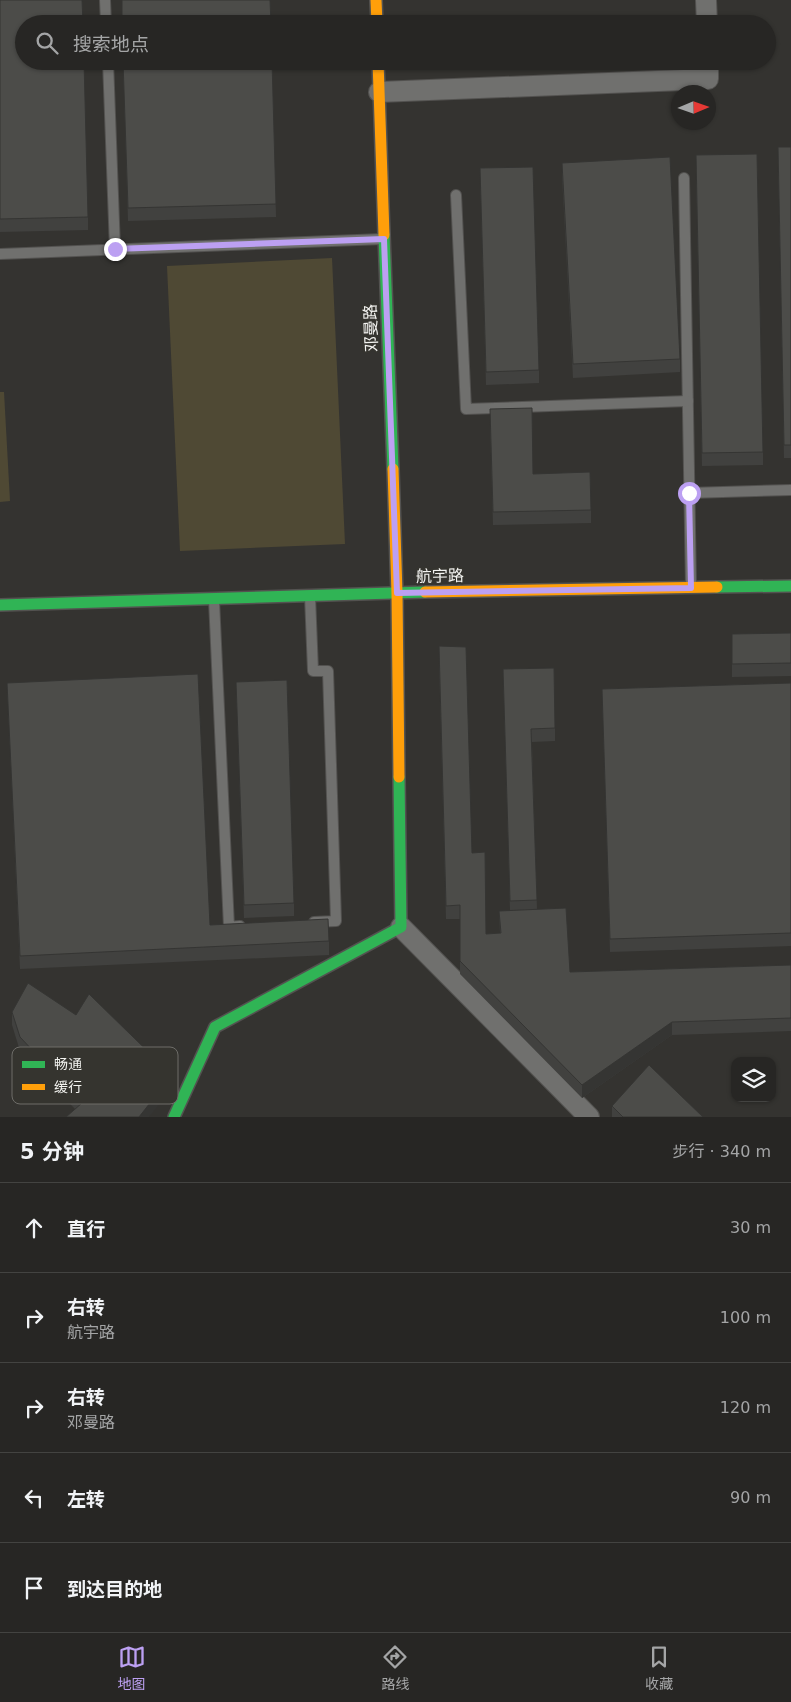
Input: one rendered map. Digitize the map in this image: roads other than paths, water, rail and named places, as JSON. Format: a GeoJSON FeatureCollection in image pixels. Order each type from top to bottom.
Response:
{"type":"FeatureCollection","features":[{"type":"Feature","properties":{"kind":"street"},"geometry":{"type":"LineString","coordinates":[[376,0],[377,15]]}},
{"type":"Feature","properties":{"kind":"street"},"geometry":{"type":"LineString","coordinates":[[706,0],[707,15]]}},
{"type":"Feature","properties":{"kind":"street","name":"邓曼路"},"geometry":{"type":"LineString","coordinates":[[378,70],[397,593],[401,927]]}},
{"type":"Feature","properties":{"kind":"street"},"geometry":{"type":"LineString","coordinates":[[379,92],[708,79],[708,70]]}},
{"type":"Feature","properties":{"kind":"street","name":"航宇路"},"geometry":{"type":"LineString","coordinates":[[0,605],[397,593],[791,586]]}},
{"type":"Feature","properties":{"kind":"street"},"geometry":{"type":"LineString","coordinates":[[174,1117],[215,1027],[401,927],[589,1117]]}},
{"type":"Feature","properties":{"kind":"lane"},"geometry":{"type":"LineString","coordinates":[[105,0],[106,15]]}},
{"type":"Feature","properties":{"kind":"lane"},"geometry":{"type":"LineString","coordinates":[[108,70],[115,249]]}},
{"type":"Feature","properties":{"kind":"lane"},"geometry":{"type":"LineString","coordinates":[[684,178],[691,588]]}},
{"type":"Feature","properties":{"kind":"lane"},"geometry":{"type":"LineString","coordinates":[[456,195],[466,409],[688,400]]}},
{"type":"Feature","properties":{"kind":"lane"},"geometry":{"type":"LineString","coordinates":[[0,254],[384,239]]}},
{"type":"Feature","properties":{"kind":"lane"},"geometry":{"type":"LineString","coordinates":[[689,493],[791,490]]}},
{"type":"Feature","properties":{"kind":"lane"},"geometry":{"type":"LineString","coordinates":[[307,922],[336,920],[328,671],[313,671],[310,596]]}},
{"type":"Feature","properties":{"kind":"lane"},"geometry":{"type":"LineString","coordinates":[[214,599],[229,926],[249,926]]}}]}
